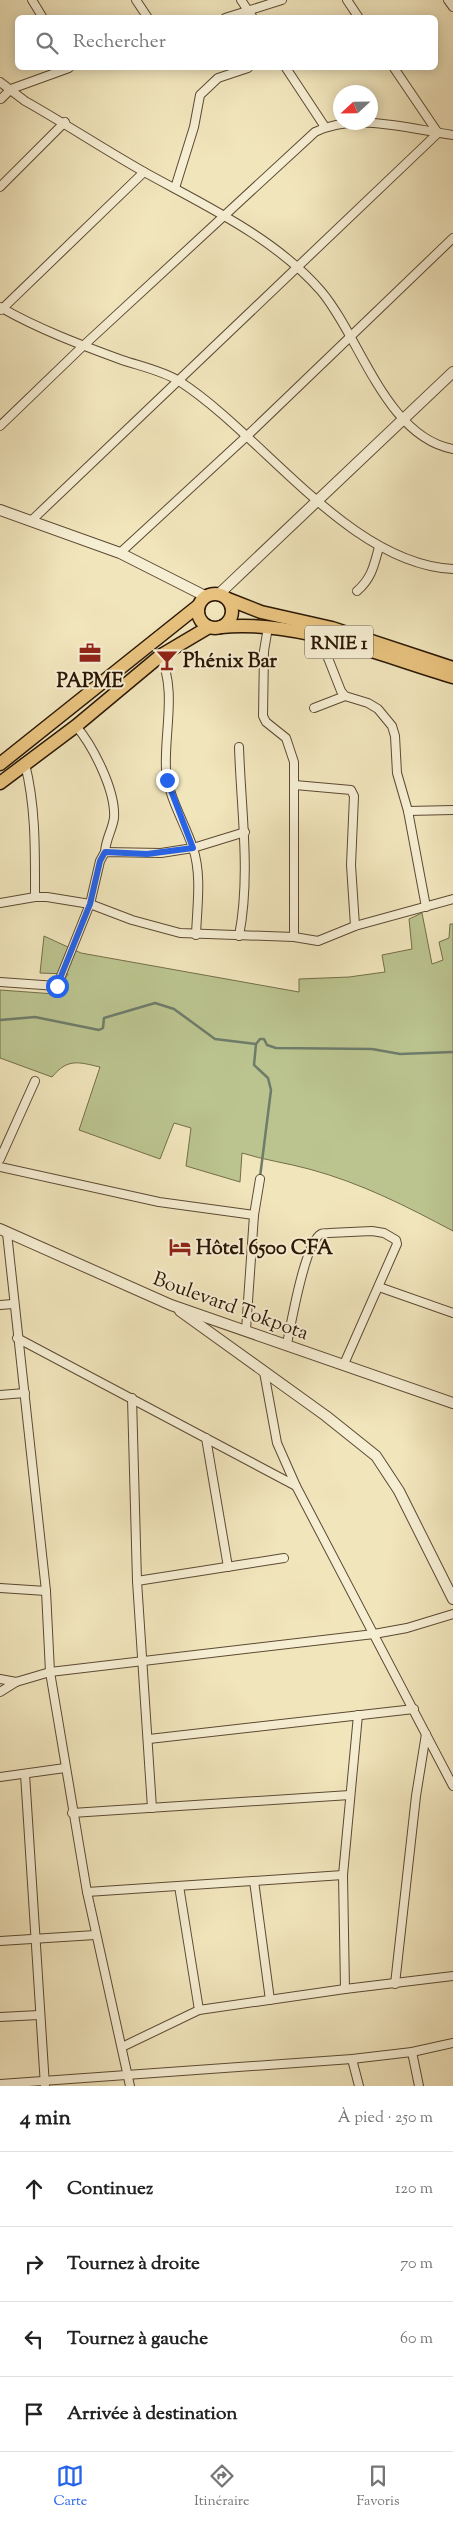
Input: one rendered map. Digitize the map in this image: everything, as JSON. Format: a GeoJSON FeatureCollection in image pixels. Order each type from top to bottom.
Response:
{"type":"FeatureCollection","features":[{"type":"Feature","properties":{"kind":"highway","name":"RNIE 1"},"geometry":{"type":"LineString","coordinates":[[202,601],[223,596],[261,612],[332,628],[453,668]]}},
{"type":"Feature","properties":{"kind":"highway"},"geometry":{"type":"LineString","coordinates":[[202,601],[198,616],[215,627],[230,620],[232,614],[231,604],[223,596]]}},
{"type":"Feature","properties":{"kind":"highway"},"geometry":{"type":"LineString","coordinates":[[0,764],[202,601]]}},
{"type":"Feature","properties":{"kind":"highway","name":"RNIE 1"},"geometry":{"type":"LineString","coordinates":[[0,783],[76,726],[160,656],[215,627],[245,624],[330,640],[453,678]]}},
{"type":"Feature","properties":{"kind":"street"},"geometry":{"type":"LineString","coordinates":[[32,0],[42,15]]}},
{"type":"Feature","properties":{"kind":"street"},"geometry":{"type":"LineString","coordinates":[[136,0],[146,15]]}},
{"type":"Feature","properties":{"kind":"street"},"geometry":{"type":"LineString","coordinates":[[241,0],[251,14],[282,0]]}},
{"type":"Feature","properties":{"kind":"street"},"geometry":{"type":"LineString","coordinates":[[347,0],[357,15]]}},
{"type":"Feature","properties":{"kind":"street"},"geometry":{"type":"LineString","coordinates":[[448,0],[453,7]]}},
{"type":"Feature","properties":{"kind":"street"},"geometry":{"type":"LineString","coordinates":[[1,99],[11,89],[63,70]]}},
{"type":"Feature","properties":{"kind":"street"},"geometry":{"type":"LineString","coordinates":[[175,188],[194,127],[200,95],[218,78],[242,70]]}},
{"type":"Feature","properties":{"kind":"street"},"geometry":{"type":"LineString","coordinates":[[287,70],[325,127]]}},
{"type":"Feature","properties":{"kind":"street"},"geometry":{"type":"LineString","coordinates":[[395,70],[438,133]]}},
{"type":"Feature","properties":{"kind":"street"},"geometry":{"type":"LineString","coordinates":[[0,82],[26,101],[65,122],[144,172],[225,217],[298,266],[321,291],[351,336],[388,401],[423,436],[437,444],[453,449]]}},
{"type":"Feature","properties":{"kind":"street"},"geometry":{"type":"LineString","coordinates":[[1,99],[19,95]]}},
{"type":"Feature","properties":{"kind":"street"},"geometry":{"type":"LineString","coordinates":[[0,186],[65,122]]}},
{"type":"Feature","properties":{"kind":"street"},"geometry":{"type":"LineString","coordinates":[[0,426],[83,346],[225,217],[304,142],[325,127],[338,124],[364,123],[453,135]]}},
{"type":"Feature","properties":{"kind":"street"},"geometry":{"type":"LineString","coordinates":[[31,521],[438,133]]}},
{"type":"Feature","properties":{"kind":"street"},"geometry":{"type":"LineString","coordinates":[[144,172],[1,309],[83,346],[178,380],[248,435],[317,500],[379,547],[415,563],[434,568],[453,569]]}},
{"type":"Feature","properties":{"kind":"street"},"geometry":{"type":"LineString","coordinates":[[120,553],[248,435],[453,238]]}},
{"type":"Feature","properties":{"kind":"street"},"geometry":{"type":"LineString","coordinates":[[223,596],[317,500],[453,372]]}},
{"type":"Feature","properties":{"kind":"street"},"geometry":{"type":"LineString","coordinates":[[0,510],[120,553],[202,601]]}},
{"type":"Feature","properties":{"kind":"street"},"geometry":{"type":"LineString","coordinates":[[357,590],[368,582],[379,547]]}},
{"type":"Feature","properties":{"kind":"street"},"geometry":{"type":"LineString","coordinates":[[268,627],[264,651],[263,716],[266,722],[286,738],[291,749],[295,785],[294,937]]}},
{"type":"Feature","properties":{"kind":"street"},"geometry":{"type":"LineString","coordinates":[[330,640],[327,649],[328,658],[345,696]]}},
{"type":"Feature","properties":{"kind":"street"},"geometry":{"type":"LineString","coordinates":[[160,656],[165,665],[168,684],[167,780],[193,848],[198,898],[196,935]]}},
{"type":"Feature","properties":{"kind":"street"},"geometry":{"type":"LineString","coordinates":[[314,708],[345,696],[368,703],[378,709],[392,726],[395,736],[397,773],[408,811],[426,907]]}},
{"type":"Feature","properties":{"kind":"street"},"geometry":{"type":"LineString","coordinates":[[0,982],[57,986],[90,904],[100,861],[105,852],[106,840],[114,819],[113,802],[93,750],[76,726]]}},
{"type":"Feature","properties":{"kind":"street"},"geometry":{"type":"LineString","coordinates":[[239,747],[245,832],[244,902],[239,936]]}},
{"type":"Feature","properties":{"kind":"street"},"geometry":{"type":"LineString","coordinates":[[25,764],[34,827],[35,897]]}},
{"type":"Feature","properties":{"kind":"street"},"geometry":{"type":"LineString","coordinates":[[295,785],[351,790],[354,796],[351,865],[354,926]]}},
{"type":"Feature","properties":{"kind":"street"},"geometry":{"type":"LineString","coordinates":[[408,811],[453,810]]}},
{"type":"Feature","properties":{"kind":"street"},"geometry":{"type":"LineString","coordinates":[[105,852],[147,854],[193,848],[245,832]]}},
{"type":"Feature","properties":{"kind":"street"},"geometry":{"type":"LineString","coordinates":[[0,904],[35,897],[90,904],[156,927],[196,935],[294,937],[318,941],[354,926],[453,899]]}},
{"type":"Feature","properties":{"kind":"street"},"geometry":{"type":"LineString","coordinates":[[0,1160],[35,1081]]}},
{"type":"Feature","properties":{"kind":"street"},"geometry":{"type":"LineString","coordinates":[[0,1167],[159,1202],[254,1215]]}},
{"type":"Feature","properties":{"kind":"street"},"geometry":{"type":"LineString","coordinates":[[246,1330],[254,1215],[260,1179]]}},
{"type":"Feature","properties":{"kind":"street"},"geometry":{"type":"LineString","coordinates":[[3,1231],[25,1393],[46,1591],[50,1672],[72,1813],[95,1935],[130,2086]]}},
{"type":"Feature","properties":{"kind":"street","name":"Boulevard Tokpota"},"geometry":{"type":"LineString","coordinates":[[3,1231],[171,1304],[453,1403]]}},
{"type":"Feature","properties":{"kind":"street"},"geometry":{"type":"LineString","coordinates":[[287,1344],[302,1275],[315,1240],[321,1234],[384,1233],[396,1240],[398,1244],[344,1364]]}},
{"type":"Feature","properties":{"kind":"street"},"geometry":{"type":"LineString","coordinates":[[379,1287],[453,1313]]}},
{"type":"Feature","properties":{"kind":"street"},"geometry":{"type":"LineString","coordinates":[[0,1306],[14,1304]]}},
{"type":"Feature","properties":{"kind":"street"},"geometry":{"type":"LineString","coordinates":[[171,1304],[326,1416],[376,1456],[400,1491],[453,1599]]}},
{"type":"Feature","properties":{"kind":"street"},"geometry":{"type":"LineString","coordinates":[[17,1338],[296,1486]]}},
{"type":"Feature","properties":{"kind":"street"},"geometry":{"type":"LineString","coordinates":[[264,1372],[277,1444],[296,1486],[414,1708],[453,1786]]}},
{"type":"Feature","properties":{"kind":"street"},"geometry":{"type":"LineString","coordinates":[[0,1396],[25,1393]]}},
{"type":"Feature","properties":{"kind":"street"},"geometry":{"type":"LineString","coordinates":[[132,1398],[137,1581],[141,1660],[149,1739],[152,1808]]}},
{"type":"Feature","properties":{"kind":"street"},"geometry":{"type":"LineString","coordinates":[[206,1438],[228,1566]]}},
{"type":"Feature","properties":{"kind":"street"},"geometry":{"type":"LineString","coordinates":[[137,1581],[284,1558]]}},
{"type":"Feature","properties":{"kind":"street"},"geometry":{"type":"LineString","coordinates":[[0,1588],[46,1591]]}},
{"type":"Feature","properties":{"kind":"street"},"geometry":{"type":"LineString","coordinates":[[0,1692],[16,1682],[50,1672],[374,1634],[407,1628],[453,1614]]}},
{"type":"Feature","properties":{"kind":"street"},"geometry":{"type":"LineString","coordinates":[[0,1679],[16,1682]]}},
{"type":"Feature","properties":{"kind":"street"},"geometry":{"type":"LineString","coordinates":[[149,1739],[414,1708]]}},
{"type":"Feature","properties":{"kind":"street"},"geometry":{"type":"LineString","coordinates":[[345,1989],[343,1875],[358,1715]]}},
{"type":"Feature","properties":{"kind":"street"},"geometry":{"type":"LineString","coordinates":[[395,1984],[416,1796],[426,1734]]}},
{"type":"Feature","properties":{"kind":"street"},"geometry":{"type":"LineString","coordinates":[[0,1777],[65,1768]]}},
{"type":"Feature","properties":{"kind":"street"},"geometry":{"type":"LineString","coordinates":[[25,1774],[33,1874],[39,2015],[45,2083]]}},
{"type":"Feature","properties":{"kind":"street"},"geometry":{"type":"LineString","coordinates":[[72,1813],[350,1795]]}},
{"type":"Feature","properties":{"kind":"street"},"geometry":{"type":"LineString","coordinates":[[87,1892],[343,1875]]}},
{"type":"Feature","properties":{"kind":"street"},"geometry":{"type":"LineString","coordinates":[[254,1881],[270,2000]]}},
{"type":"Feature","properties":{"kind":"street"},"geometry":{"type":"LineString","coordinates":[[179,1886],[199,2010]]}},
{"type":"Feature","properties":{"kind":"street"},"geometry":{"type":"LineString","coordinates":[[0,1941],[95,1935]]}},
{"type":"Feature","properties":{"kind":"street"},"geometry":{"type":"LineString","coordinates":[[122,2047],[199,2010],[453,1976]]}},
{"type":"Feature","properties":{"kind":"street"},"geometry":{"type":"LineString","coordinates":[[0,2017],[39,2015]]}},
{"type":"Feature","properties":{"kind":"street"},"geometry":{"type":"LineString","coordinates":[[0,2084],[45,2083],[128,2075],[352,2059],[412,2052],[453,2043]]}},
{"type":"Feature","properties":{"kind":"street"},"geometry":{"type":"LineString","coordinates":[[412,2052],[419,2086]]}},
{"type":"Feature","properties":{"kind":"street"},"geometry":{"type":"LineString","coordinates":[[352,2059],[359,2086]]}},
{"type":"Feature","properties":{"kind":"green space"},"geometry":{"type":"Polygon","coordinates":[[[422,913],[432,964],[443,960],[439,942],[449,938],[450,924],[453,924],[453,1231],[365,1188],[301,1167],[242,1153],[240,1182],[186,1166],[191,1128],[174,1123],[160,1159],[79,1130],[100,1067],[79,1063],[68,1064],[52,1077],[0,1058],[0,990],[55,994],[68,974],[40,973],[44,936],[81,953],[299,992],[299,979],[349,977],[385,972],[382,955],[412,949],[409,919],[422,913]]]}},
{"type":"Feature","properties":{"kind":"waterway"},"geometry":{"type":"LineString","coordinates":[[0,1020],[35,1017],[99,1030],[103,1028],[104,1018],[155,1003],[174,1009],[215,1039],[256,1044]]}},
{"type":"Feature","properties":{"kind":"waterway"},"geometry":{"type":"LineString","coordinates":[[260,1177],[271,1090],[268,1078],[254,1065],[256,1044],[260,1039],[264,1039],[267,1045],[276,1048],[372,1049],[400,1054],[453,1052]]}},
{"type":"Feature","properties":{"kind":"place","name":"PAPME"},"geometry":{"type":"Point","coordinates":[90,653]}},
{"type":"Feature","properties":{"kind":"place","name":"Phénix Bar"},"geometry":{"type":"Point","coordinates":[167,660]}},
{"type":"Feature","properties":{"kind":"place","name":"Hôtel 6500 CFA"},"geometry":{"type":"Point","coordinates":[180,1247]}},
{"type":"Feature","properties":{"kind":"route"},"geometry":{"type":"LineString","coordinates":[[57,986],[90,904],[95,878],[105,852],[147,854],[193,848],[172,798],[167,780]]}}]}
